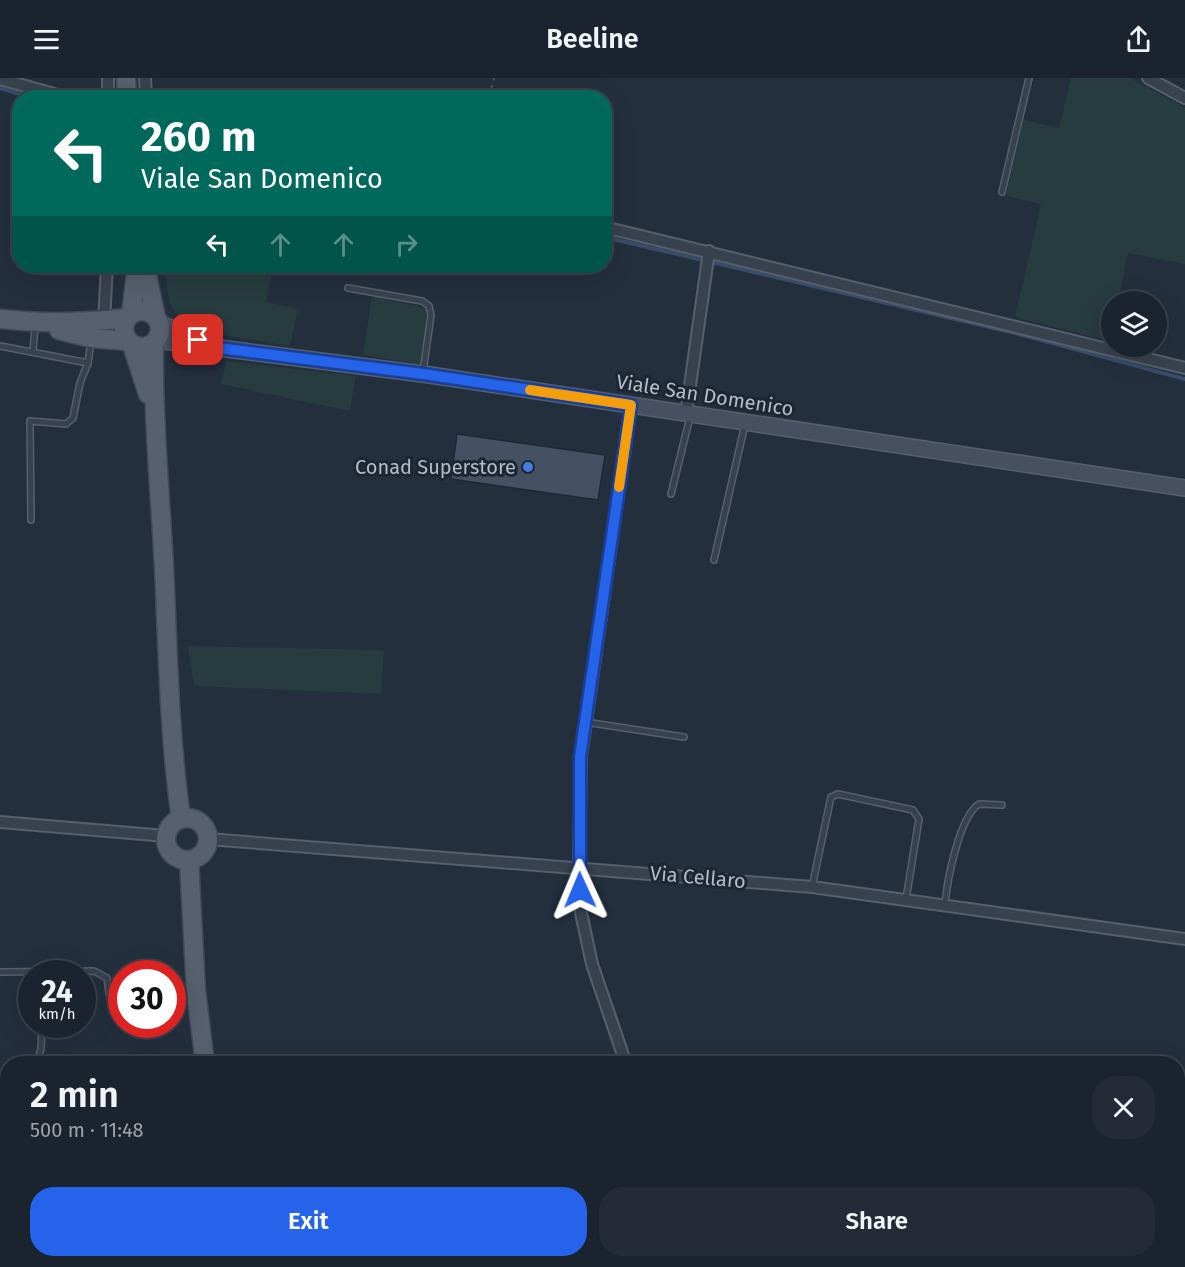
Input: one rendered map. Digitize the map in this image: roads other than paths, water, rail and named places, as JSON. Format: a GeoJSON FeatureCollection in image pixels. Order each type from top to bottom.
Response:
{"type":"FeatureCollection","features":[{"type":"Feature","properties":{"kind":"main road"},"geometry":{"type":"LineString","coordinates":[[135,273],[129,316],[123,332],[130,343],[153,408]]}},
{"type":"Feature","properties":{"kind":"main road"},"geometry":{"type":"LineString","coordinates":[[146,273],[156,331],[153,408],[164,567],[171,752],[181,818]]}},
{"type":"Feature","properties":{"kind":"main road"},"geometry":{"type":"LineString","coordinates":[[0,319],[41,323],[104,321],[147,312],[156,331]]}},
{"type":"Feature","properties":{"kind":"main road"},"geometry":{"type":"LineString","coordinates":[[41,323],[91,338],[130,343],[143,348],[156,331]]}},
{"type":"Feature","properties":{"kind":"main road","name":"Viale San Domenico"},"geometry":{"type":"LineString","coordinates":[[156,331],[219,348],[423,374],[1185,488]]}},
{"type":"Feature","properties":{"kind":"main road"},"geometry":{"type":"LineString","coordinates":[[181,818],[194,818],[200,822],[208,839],[200,855],[189,860],[172,853],[166,836],[171,825],[181,818]]}},
{"type":"Feature","properties":{"kind":"main road"},"geometry":{"type":"LineString","coordinates":[[189,860],[196,991],[204,1056]]}},
{"type":"Feature","properties":{"kind":"street"},"geometry":{"type":"LineString","coordinates":[[1148,78],[1185,98]]}},
{"type":"Feature","properties":{"kind":"street"},"geometry":{"type":"LineString","coordinates":[[0,79],[40,90]]}},
{"type":"Feature","properties":{"kind":"street"},"geometry":{"type":"LineString","coordinates":[[612,229],[708,258],[1185,368]]}},
{"type":"Feature","properties":{"kind":"street"},"geometry":{"type":"LineString","coordinates":[[688,414],[708,258]]}},
{"type":"Feature","properties":{"kind":"street"},"geometry":{"type":"LineString","coordinates":[[104,321],[107,273]]}},
{"type":"Feature","properties":{"kind":"street"},"geometry":{"type":"LineString","coordinates":[[624,1056],[592,964],[581,913],[580,757],[631,405]]}},
{"type":"Feature","properties":{"kind":"street"},"geometry":{"type":"LineString","coordinates":[[0,822],[166,836]]}},
{"type":"Feature","properties":{"kind":"street","name":"Via Cellaro"},"geometry":{"type":"LineString","coordinates":[[208,839],[812,886],[1185,939]]}},
{"type":"Feature","properties":{"kind":"lane"},"geometry":{"type":"LineString","coordinates":[[1002,192],[1029,78]]}},
{"type":"Feature","properties":{"kind":"lane"},"geometry":{"type":"LineString","coordinates":[[348,288],[422,301],[429,306],[431,315],[423,374]]}},
{"type":"Feature","properties":{"kind":"lane"},"geometry":{"type":"LineString","coordinates":[[33,351],[41,323]]}},
{"type":"Feature","properties":{"kind":"lane"},"geometry":{"type":"LineString","coordinates":[[31,520],[30,421],[66,424],[73,418],[80,383],[88,363],[91,338]]}},
{"type":"Feature","properties":{"kind":"lane"},"geometry":{"type":"LineString","coordinates":[[0,346],[88,363]]}},
{"type":"Feature","properties":{"kind":"lane"},"geometry":{"type":"LineString","coordinates":[[670,494],[688,414]]}},
{"type":"Feature","properties":{"kind":"lane"},"geometry":{"type":"LineString","coordinates":[[714,560],[746,423]]}},
{"type":"Feature","properties":{"kind":"lane"},"geometry":{"type":"LineString","coordinates":[[585,722],[684,737]]}},
{"type":"Feature","properties":{"kind":"lane"},"geometry":{"type":"LineString","coordinates":[[812,886],[831,797],[838,794],[917,813],[919,819],[906,899]]}},
{"type":"Feature","properties":{"kind":"lane"},"geometry":{"type":"LineString","coordinates":[[945,905],[954,856],[970,812],[979,804],[1002,805]]}},
{"type":"Feature","properties":{"kind":"lane"},"geometry":{"type":"LineString","coordinates":[[0,972],[18,972]]}},
{"type":"Feature","properties":{"kind":"lane"},"geometry":{"type":"LineString","coordinates":[[96,973],[102,973],[107,978],[108,986]]}},
{"type":"Feature","properties":{"kind":"lane"},"geometry":{"type":"LineString","coordinates":[[39,1056],[41,1038]]}},
{"type":"Feature","properties":{"kind":"waterway"},"geometry":{"type":"LineString","coordinates":[[0,88],[12,92]]}},
{"type":"Feature","properties":{"kind":"waterway"},"geometry":{"type":"LineString","coordinates":[[612,239],[1015,333],[1185,379]]}},
{"type":"Feature","properties":{"kind":"place","name":"Conad Superstore"},"geometry":{"type":"Point","coordinates":[528,467]}}]}
